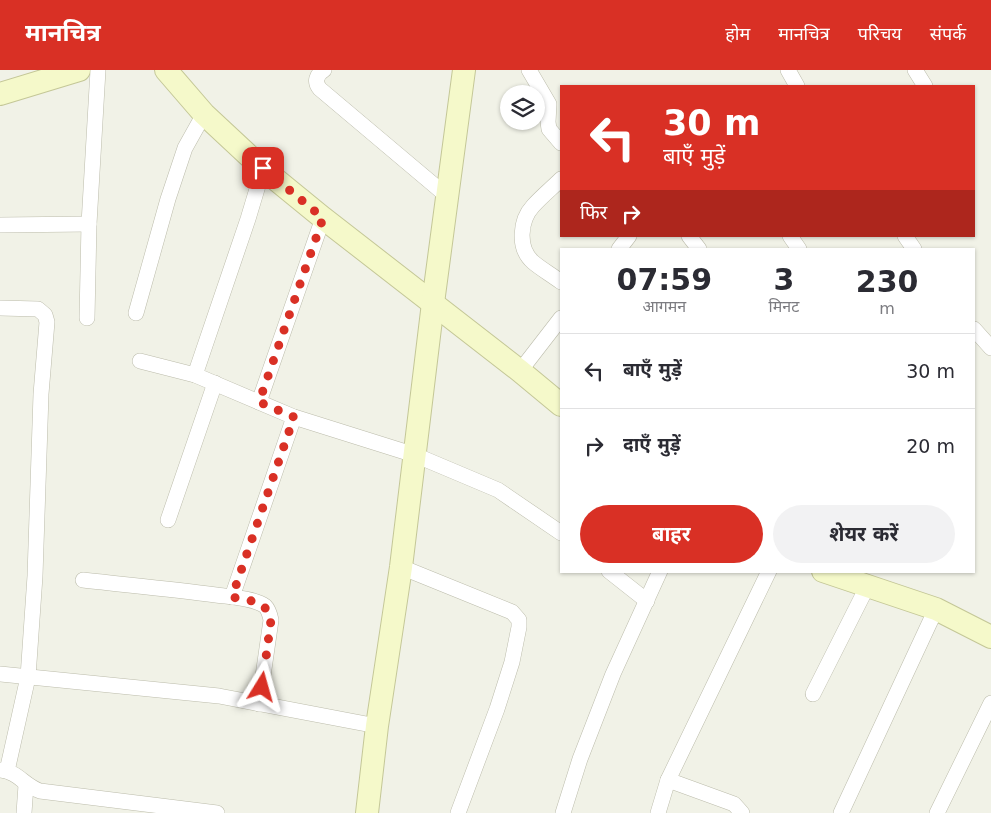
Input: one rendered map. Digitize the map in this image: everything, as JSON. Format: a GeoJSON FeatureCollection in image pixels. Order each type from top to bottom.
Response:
{"type":"FeatureCollection","features":[{"type":"Feature","properties":{"kind":"street"},"geometry":{"type":"LineString","coordinates":[[0,94],[79,70]]}},
{"type":"Feature","properties":{"kind":"street"},"geometry":{"type":"LineString","coordinates":[[87,318],[89,224],[98,70]]}},
{"type":"Feature","properties":{"kind":"street"},"geometry":{"type":"LineString","coordinates":[[166,70],[204,114],[263,168],[323,218],[560,404]]}},
{"type":"Feature","properties":{"kind":"street"},"geometry":{"type":"LineString","coordinates":[[324,70],[317,76],[316,80],[320,89],[447,196]]}},
{"type":"Feature","properties":{"kind":"street"},"geometry":{"type":"LineString","coordinates":[[366,813],[376,726],[401,567],[464,70]]}},
{"type":"Feature","properties":{"kind":"street"},"geometry":{"type":"LineString","coordinates":[[529,70],[549,104],[548,122],[550,129],[560,142]]}},
{"type":"Feature","properties":{"kind":"street"},"geometry":{"type":"LineString","coordinates":[[788,70],[796,85]]}},
{"type":"Feature","properties":{"kind":"street"},"geometry":{"type":"LineString","coordinates":[[915,70],[925,85]]}},
{"type":"Feature","properties":{"kind":"street"},"geometry":{"type":"LineString","coordinates":[[136,313],[168,199],[185,148],[204,114]]}},
{"type":"Feature","properties":{"kind":"street"},"geometry":{"type":"LineString","coordinates":[[195,375],[263,168]]}},
{"type":"Feature","properties":{"kind":"street"},"geometry":{"type":"LineString","coordinates":[[560,180],[532,207],[526,216],[522,246],[532,262],[560,281]]}},
{"type":"Feature","properties":{"kind":"street"},"geometry":{"type":"LineString","coordinates":[[259,402],[323,218]]}},
{"type":"Feature","properties":{"kind":"street"},"geometry":{"type":"LineString","coordinates":[[0,226],[89,224]]}},
{"type":"Feature","properties":{"kind":"street"},"geometry":{"type":"LineString","coordinates":[[619,248],[628,237]]}},
{"type":"Feature","properties":{"kind":"street"},"geometry":{"type":"LineString","coordinates":[[690,237],[698,248]]}},
{"type":"Feature","properties":{"kind":"street"},"geometry":{"type":"LineString","coordinates":[[791,237],[798,248]]}},
{"type":"Feature","properties":{"kind":"street"},"geometry":{"type":"LineString","coordinates":[[906,237],[913,248]]}},
{"type":"Feature","properties":{"kind":"street"},"geometry":{"type":"LineString","coordinates":[[0,308],[38,310],[44,315],[47,322],[41,394],[28,677],[3,771],[17,775],[26,785],[40,791],[217,813]]}},
{"type":"Feature","properties":{"kind":"street"},"geometry":{"type":"LineString","coordinates":[[520,371],[560,319]]}},
{"type":"Feature","properties":{"kind":"street"},"geometry":{"type":"LineString","coordinates":[[975,330],[991,348]]}},
{"type":"Feature","properties":{"kind":"street"},"geometry":{"type":"LineString","coordinates":[[140,361],[195,375],[294,417],[415,455],[498,490],[560,532]]}},
{"type":"Feature","properties":{"kind":"street"},"geometry":{"type":"LineString","coordinates":[[168,520],[216,383]]}},
{"type":"Feature","properties":{"kind":"street"},"geometry":{"type":"LineString","coordinates":[[232,597],[294,417]]}},
{"type":"Feature","properties":{"kind":"street"},"geometry":{"type":"LineString","coordinates":[[401,567],[512,612],[519,620],[512,662],[497,709],[458,813]]}},
{"type":"Feature","properties":{"kind":"street"},"geometry":{"type":"LineString","coordinates":[[612,573],[647,601]]}},
{"type":"Feature","properties":{"kind":"street"},"geometry":{"type":"LineString","coordinates":[[563,813],[580,759],[610,682],[659,573]]}},
{"type":"Feature","properties":{"kind":"street"},"geometry":{"type":"LineString","coordinates":[[658,813],[668,780],[768,573]]}},
{"type":"Feature","properties":{"kind":"street"},"geometry":{"type":"LineString","coordinates":[[828,573],[936,609],[991,637]]}},
{"type":"Feature","properties":{"kind":"street"},"geometry":{"type":"LineString","coordinates":[[83,580],[232,597],[265,606],[270,612],[271,620],[259,704]]}},
{"type":"Feature","properties":{"kind":"street"},"geometry":{"type":"LineString","coordinates":[[814,694],[867,587]]}},
{"type":"Feature","properties":{"kind":"street"},"geometry":{"type":"LineString","coordinates":[[841,813],[936,609]]}},
{"type":"Feature","properties":{"kind":"street"},"geometry":{"type":"LineString","coordinates":[[0,674],[219,696],[376,726]]}},
{"type":"Feature","properties":{"kind":"street"},"geometry":{"type":"LineString","coordinates":[[937,813],[991,703]]}},
{"type":"Feature","properties":{"kind":"street"},"geometry":{"type":"LineString","coordinates":[[668,780],[734,804],[742,813]]}},
{"type":"Feature","properties":{"kind":"street"},"geometry":{"type":"LineString","coordinates":[[24,813],[26,785]]}},
{"type":"Feature","properties":{"kind":"route"},"geometry":{"type":"LineString","coordinates":[[262,687],[271,620],[270,612],[265,606],[255,602],[232,597],[294,417],[259,402],[323,218],[263,168]]}}]}
